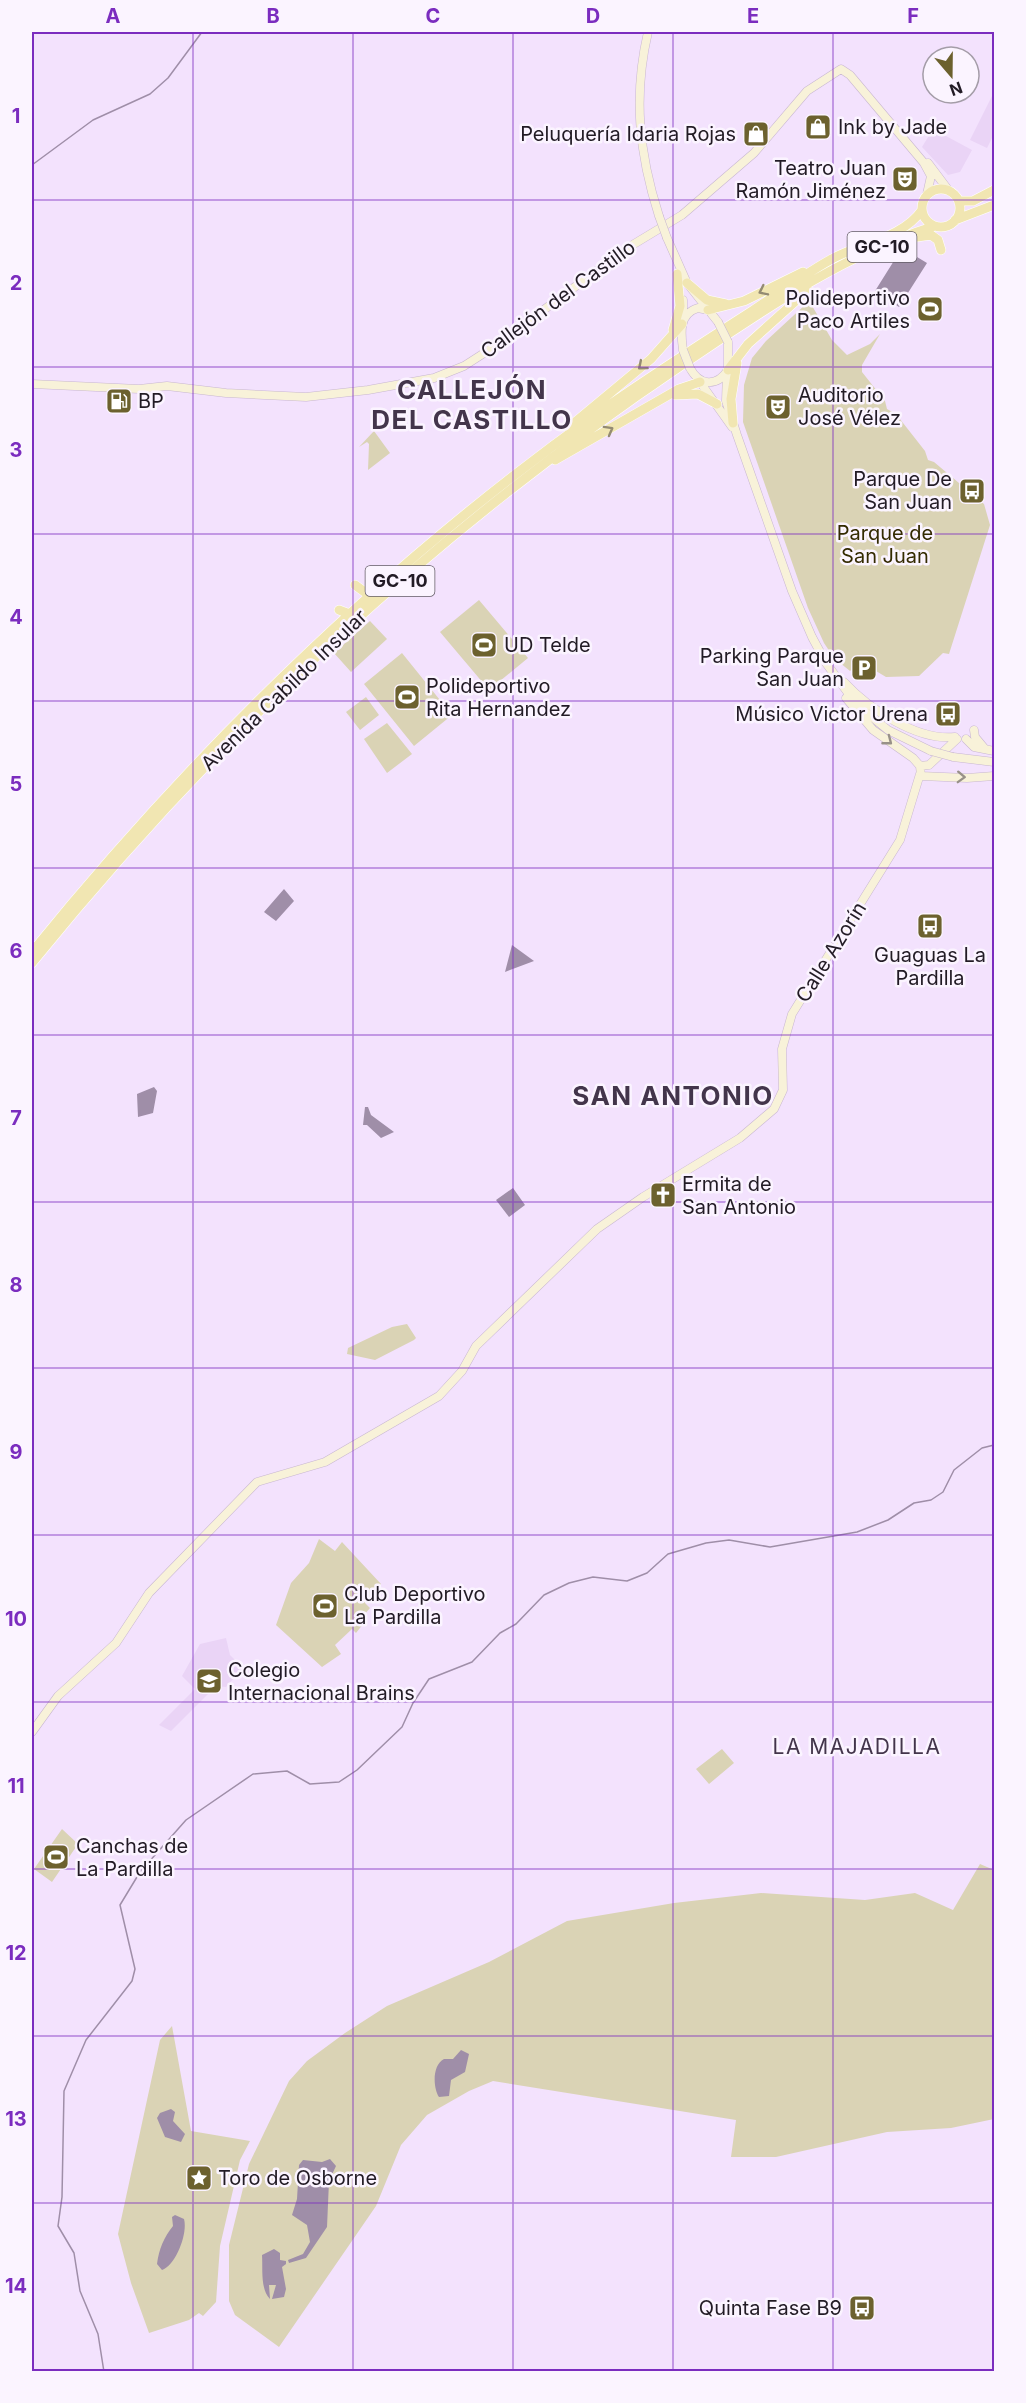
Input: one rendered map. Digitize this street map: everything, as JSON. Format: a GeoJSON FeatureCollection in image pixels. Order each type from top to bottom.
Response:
{"type":"FeatureCollection","features":[{"type":"Feature","properties":{"kind":"main road"},"geometry":{"type":"LineString","coordinates":[[927,194],[938,189],[949,191],[958,201],[960,211],[956,220]]}},
{"type":"Feature","properties":{"kind":"main road"},"geometry":{"type":"LineString","coordinates":[[958,201],[973,201],[994,190]]}},
{"type":"Feature","properties":{"kind":"main road","name":"GC-10"},"geometry":{"type":"LineString","coordinates":[[927,194],[922,210],[926,220],[935,226],[946,226],[994,205]]}},
{"type":"Feature","properties":{"kind":"main road","name":"Avenida Cabildo Insular"},"geometry":{"type":"LineString","coordinates":[[32,952],[75,898],[188,772],[346,619],[375,594],[615,401],[830,260],[912,224],[922,210]]}},
{"type":"Feature","properties":{"kind":"main road","name":"Avenida Cabildo Insular"},"geometry":{"type":"LineString","coordinates":[[32,963],[137,839],[238,731],[301,670],[522,474],[637,395],[830,270],[894,241],[935,226]]}},
{"type":"Feature","properties":{"kind":"main road"},"geometry":{"type":"LineString","coordinates":[[894,241],[931,235],[938,240],[942,250]]}},
{"type":"Feature","properties":{"kind":"main road"},"geometry":{"type":"LineString","coordinates":[[708,310],[737,303],[830,260]]}},
{"type":"Feature","properties":{"kind":"main road"},"geometry":{"type":"LineString","coordinates":[[727,371],[743,350],[830,270]]}},
{"type":"Feature","properties":{"kind":"main road"},"geometry":{"type":"LineString","coordinates":[[665,345],[675,327],[680,306],[677,274]]}},
{"type":"Feature","properties":{"kind":"main road"},"geometry":{"type":"LineString","coordinates":[[687,283],[706,300],[721,304],[737,303]]}},
{"type":"Feature","properties":{"kind":"main road"},"geometry":{"type":"LineString","coordinates":[[522,474],[665,345],[683,323]]}},
{"type":"Feature","properties":{"kind":"main road"},"geometry":{"type":"LineString","coordinates":[[733,423],[732,383],[734,369],[743,350]]}},
{"type":"Feature","properties":{"kind":"main road"},"geometry":{"type":"LineString","coordinates":[[522,474],[670,395],[700,382]]}},
{"type":"Feature","properties":{"kind":"main road"},"geometry":{"type":"LineString","coordinates":[[670,395],[698,394],[717,404]]}},
{"type":"Feature","properties":{"kind":"main road"},"geometry":{"type":"LineString","coordinates":[[355,585],[366,593],[375,594]]}},
{"type":"Feature","properties":{"kind":"main road"},"geometry":{"type":"LineString","coordinates":[[359,599],[375,594]]}},
{"type":"Feature","properties":{"kind":"main road"},"geometry":{"type":"LineString","coordinates":[[339,610],[347,613],[346,619]]}},
{"type":"Feature","properties":{"kind":"street"},"geometry":{"type":"LineString","coordinates":[[648,32],[642,57],[638,110],[645,167],[673,255],[687,283],[718,322],[728,342],[726,400],[792,591],[841,692],[857,713],[922,772],[994,776]]}},
{"type":"Feature","properties":{"kind":"street","name":"Callejón del Castillo"},"geometry":{"type":"LineString","coordinates":[[34,384],[139,389],[167,386],[226,393],[306,397],[425,381],[449,372],[512,335],[611,260],[682,214],[754,153],[807,91],[841,69],[850,75],[915,150]]}},
{"type":"Feature","properties":{"kind":"street"},"geometry":{"type":"LineString","coordinates":[[915,150],[949,191]]}},
{"type":"Feature","properties":{"kind":"street"},"geometry":{"type":"LineString","coordinates":[[915,150],[931,176],[927,194]]}},
{"type":"Feature","properties":{"kind":"street"},"geometry":{"type":"LineString","coordinates":[[673,255],[684,305],[683,350],[690,368],[737,435]]}},
{"type":"Feature","properties":{"kind":"street"},"geometry":{"type":"LineString","coordinates":[[683,323],[692,309],[708,310]]}},
{"type":"Feature","properties":{"kind":"street"},"geometry":{"type":"LineString","coordinates":[[700,382],[714,382],[727,371]]}},
{"type":"Feature","properties":{"kind":"street"},"geometry":{"type":"LineString","coordinates":[[826,663],[858,696],[896,720],[926,734],[944,738],[959,738],[970,745],[990,751]]}},
{"type":"Feature","properties":{"kind":"street"},"geometry":{"type":"LineString","coordinates":[[826,663],[848,694],[867,714],[899,736],[931,751],[953,758],[994,762]]}},
{"type":"Feature","properties":{"kind":"street"},"geometry":{"type":"LineString","coordinates":[[974,730],[978,744],[990,751]]}},
{"type":"Feature","properties":{"kind":"street"},"geometry":{"type":"LineString","coordinates":[[922,772],[959,738]]}},
{"type":"Feature","properties":{"kind":"street","name":"Calle Azorín"},"geometry":{"type":"LineString","coordinates":[[32,1732],[58,1696],[116,1643],[149,1593],[183,1561],[258,1482],[325,1462],[439,1396],[462,1371],[476,1346],[597,1229],[637,1201],[740,1138],[761,1122],[780,1100],[783,1090],[782,1048],[792,1014],[900,840],[922,772]]}},
{"type":"Feature","properties":{"kind":"shaded area"},"geometry":{"type":"Polygon","coordinates":[[[994,92],[994,134],[987,148],[970,140],[994,92]]]}},
{"type":"Feature","properties":{"kind":"shaded area"},"geometry":{"type":"Polygon","coordinates":[[[933,129],[972,150],[960,172],[948,175],[922,147],[933,129]]]}},
{"type":"Feature","properties":{"kind":"shaded area"},"geometry":{"type":"Polygon","coordinates":[[[902,248],[927,263],[899,307],[875,291],[902,248]]]}},
{"type":"Feature","properties":{"kind":"shaded area"},"geometry":{"type":"Polygon","coordinates":[[[284,889],[294,901],[276,921],[264,912],[284,889]]]}},
{"type":"Feature","properties":{"kind":"shaded area"},"geometry":{"type":"Polygon","coordinates":[[[512,945],[534,961],[505,972],[512,945]]]}},
{"type":"Feature","properties":{"kind":"shaded area"},"geometry":{"type":"Polygon","coordinates":[[[154,1087],[157,1091],[153,1113],[138,1117],[137,1094],[154,1087]]]}},
{"type":"Feature","properties":{"kind":"shaded area"},"geometry":{"type":"Polygon","coordinates":[[[365,1107],[368,1107],[371,1115],[394,1132],[381,1138],[367,1125],[363,1125],[365,1107]]]}},
{"type":"Feature","properties":{"kind":"shaded area"},"geometry":{"type":"Polygon","coordinates":[[[513,1188],[525,1205],[509,1217],[496,1200],[513,1188]]]}},
{"type":"Feature","properties":{"kind":"shaded area","name":"Colegio Internacional Brains"},"geometry":{"type":"Polygon","coordinates":[[[226,1638],[230,1655],[243,1668],[226,1687],[216,1686],[171,1731],[159,1725],[195,1689],[182,1676],[200,1644],[226,1638]]]}},
{"type":"Feature","properties":{"kind":"shaded area"},"geometry":{"type":"Polygon","coordinates":[[[461,2050],[469,2054],[465,2072],[451,2080],[449,2096],[439,2097],[435,2083],[437,2066],[444,2059],[453,2059],[461,2050]]]}},
{"type":"Feature","properties":{"kind":"shaded area"},"geometry":{"type":"Polygon","coordinates":[[[171,2109],[175,2112],[173,2121],[185,2134],[181,2142],[165,2137],[157,2118],[160,2113],[171,2109]]]}},
{"type":"Feature","properties":{"kind":"shaded area"},"geometry":{"type":"Polygon","coordinates":[[[330,2159],[336,2166],[329,2181],[327,2227],[306,2258],[289,2263],[288,2260],[303,2254],[310,2242],[307,2225],[292,2215],[297,2199],[299,2165],[303,2160],[322,2162],[330,2159]]]}},
{"type":"Feature","properties":{"kind":"shaded area"},"geometry":{"type":"Polygon","coordinates":[[[175,2215],[184,2219],[184,2232],[180,2248],[172,2262],[162,2270],[157,2264],[159,2253],[173,2226],[172,2217],[175,2215]]]}},
{"type":"Feature","properties":{"kind":"shaded area"},"geometry":{"type":"Polygon","coordinates":[[[274,2249],[280,2253],[280,2260],[286,2261],[282,2267],[286,2289],[284,2297],[272,2299],[276,2285],[269,2285],[270,2299],[263,2284],[262,2255],[274,2249]]]}},
{"type":"Feature","properties":{"kind":"green space","name":"Parque de San Juan"},"geometry":{"type":"Polygon","coordinates":[[[806,304],[811,304],[832,340],[847,355],[870,344],[880,334],[862,365],[862,372],[885,401],[887,409],[896,414],[925,451],[928,460],[934,462],[984,504],[990,525],[949,654],[943,653],[919,676],[886,677],[861,662],[850,671],[834,658],[824,643],[808,608],[743,422],[744,385],[752,358],[766,341],[806,304]]]}},
{"type":"Feature","properties":{"kind":"green space"},"geometry":{"type":"Polygon","coordinates":[[[374,431],[390,453],[368,470],[369,444],[367,442],[359,447],[374,431]]]}},
{"type":"Feature","properties":{"kind":"green space","name":"UD Telde"},"geometry":{"type":"Polygon","coordinates":[[[479,600],[528,658],[489,690],[440,632],[479,600]]]}},
{"type":"Feature","properties":{"kind":"green space"},"geometry":{"type":"Polygon","coordinates":[[[370,621],[387,639],[351,672],[334,653],[370,621]]]}},
{"type":"Feature","properties":{"kind":"green space"},"geometry":{"type":"Polygon","coordinates":[[[402,653],[452,715],[414,746],[364,684],[402,653]]]}},
{"type":"Feature","properties":{"kind":"green space"},"geometry":{"type":"Polygon","coordinates":[[[366,697],[379,715],[360,730],[346,712],[366,697]]]}},
{"type":"Feature","properties":{"kind":"green space"},"geometry":{"type":"Polygon","coordinates":[[[387,723],[412,754],[387,773],[364,739],[387,723]]]}},
{"type":"Feature","properties":{"kind":"green space"},"geometry":{"type":"Polygon","coordinates":[[[407,1324],[416,1338],[375,1360],[347,1354],[348,1348],[392,1327],[407,1324]]]}},
{"type":"Feature","properties":{"kind":"green space","name":"Club Deportivo La Pardilla"},"geometry":{"type":"Polygon","coordinates":[[[319,1539],[335,1551],[342,1542],[381,1584],[365,1603],[370,1608],[364,1615],[367,1619],[356,1633],[352,1629],[335,1645],[341,1654],[322,1667],[276,1625],[291,1583],[309,1563],[319,1539]]]}},
{"type":"Feature","properties":{"kind":"green space"},"geometry":{"type":"Polygon","coordinates":[[[722,1749],[734,1763],[709,1784],[696,1769],[722,1749]]]}},
{"type":"Feature","properties":{"kind":"green space","name":"Canchas de La Pardilla"},"geometry":{"type":"Polygon","coordinates":[[[62,1829],[78,1844],[52,1882],[34,1869],[62,1829]]]}},
{"type":"Feature","properties":{"kind":"green space"},"geometry":{"type":"Polygon","coordinates":[[[980,1864],[994,1870],[994,2119],[951,2128],[887,2132],[776,2157],[731,2157],[736,2120],[493,2081],[469,2091],[427,2115],[401,2145],[376,2206],[279,2347],[235,2315],[229,2301],[229,2245],[249,2164],[289,2081],[307,2061],[387,2006],[489,1962],[567,1921],[674,1903],[761,1893],[865,1900],[915,1893],[953,1910],[980,1864]]]}},
{"type":"Feature","properties":{"kind":"green space"},"geometry":{"type":"Polygon","coordinates":[[[172,2026],[191,2131],[250,2141],[240,2160],[220,2246],[216,2302],[203,2316],[199,2313],[189,2320],[149,2333],[131,2283],[118,2234],[160,2040],[172,2026]]]}},
{"type":"Feature","properties":{"kind":"waterway"},"geometry":{"type":"LineString","coordinates":[[32,165],[93,120],[150,94],[168,78],[202,32]]}},
{"type":"Feature","properties":{"kind":"waterway"},"geometry":{"type":"LineString","coordinates":[[104,2372],[98,2334],[80,2291],[74,2253],[58,2226],[62,2197],[64,2091],[86,2040],[132,1981],[135,1969],[120,1905],[140,1872],[186,1820],[253,1774],[287,1771],[310,1784],[339,1782],[357,1770],[402,1727],[413,1703],[429,1679],[472,1662],[500,1633],[516,1624],[544,1595],[569,1583],[593,1577],[627,1581],[647,1573],[668,1554],[706,1543],[729,1540],[770,1547],[857,1532],[888,1520],[914,1503],[931,1500],[943,1492],[954,1470],[982,1448],[994,1445]]}},
{"type":"Feature","properties":{"kind":"place","name":"Ink by Jade"},"geometry":{"type":"Point","coordinates":[818,127]}},
{"type":"Feature","properties":{"kind":"place","name":"Peluquería Idaria Rojas"},"geometry":{"type":"Point","coordinates":[756,134]}},
{"type":"Feature","properties":{"kind":"place","name":"Teatro Juan Ramón Jiménez"},"geometry":{"type":"Point","coordinates":[905,179]}},
{"type":"Feature","properties":{"kind":"place","name":"Polideportivo Paco Artiles"},"geometry":{"type":"Point","coordinates":[930,309]}},
{"type":"Feature","properties":{"kind":"place","name":"BP"},"geometry":{"type":"Point","coordinates":[119,401]}},
{"type":"Feature","properties":{"kind":"place","name":"Auditorio José Vélez"},"geometry":{"type":"Point","coordinates":[778,407]}},
{"type":"Feature","properties":{"kind":"place","name":"Parque De San Juan"},"geometry":{"type":"Point","coordinates":[972,491]}},
{"type":"Feature","properties":{"kind":"place","name":"UD Telde"},"geometry":{"type":"Point","coordinates":[484,645]}},
{"type":"Feature","properties":{"kind":"place","name":"Parking Parque San Juan"},"geometry":{"type":"Point","coordinates":[864,668]}},
{"type":"Feature","properties":{"kind":"place","name":"Polideportivo Rita Hernandez"},"geometry":{"type":"Point","coordinates":[407,697]}},
{"type":"Feature","properties":{"kind":"place","name":"Músico Victor Urena"},"geometry":{"type":"Point","coordinates":[948,714]}},
{"type":"Feature","properties":{"kind":"place","name":"Guaguas La Pardilla"},"geometry":{"type":"Point","coordinates":[930,926]}},
{"type":"Feature","properties":{"kind":"place","name":"Ermita de San Antonio"},"geometry":{"type":"Point","coordinates":[663,1195]}},
{"type":"Feature","properties":{"kind":"place","name":"Club Deportivo La Pardilla"},"geometry":{"type":"Point","coordinates":[325,1606]}},
{"type":"Feature","properties":{"kind":"place","name":"Colegio Internacional Brains"},"geometry":{"type":"Point","coordinates":[209,1681]}},
{"type":"Feature","properties":{"kind":"place","name":"Canchas de La Pardilla"},"geometry":{"type":"Point","coordinates":[56,1857]}},
{"type":"Feature","properties":{"kind":"place","name":"Toro de Osborne"},"geometry":{"type":"Point","coordinates":[199,2178]}},
{"type":"Feature","properties":{"kind":"place","name":"Quinta Fase B9"},"geometry":{"type":"Point","coordinates":[862,2308]}},
{"type":"Feature","properties":{"kind":"district","name":"CALLEJÓN DEL CASTILLO"},"geometry":{"type":"Point","coordinates":[472,405]}},
{"type":"Feature","properties":{"kind":"district","name":"SAN ANTONIO"},"geometry":{"type":"Point","coordinates":[673,1096]}},
{"type":"Feature","properties":{"kind":"district","name":"LA MAJADILLA"},"geometry":{"type":"Point","coordinates":[857,1747]}}]}
